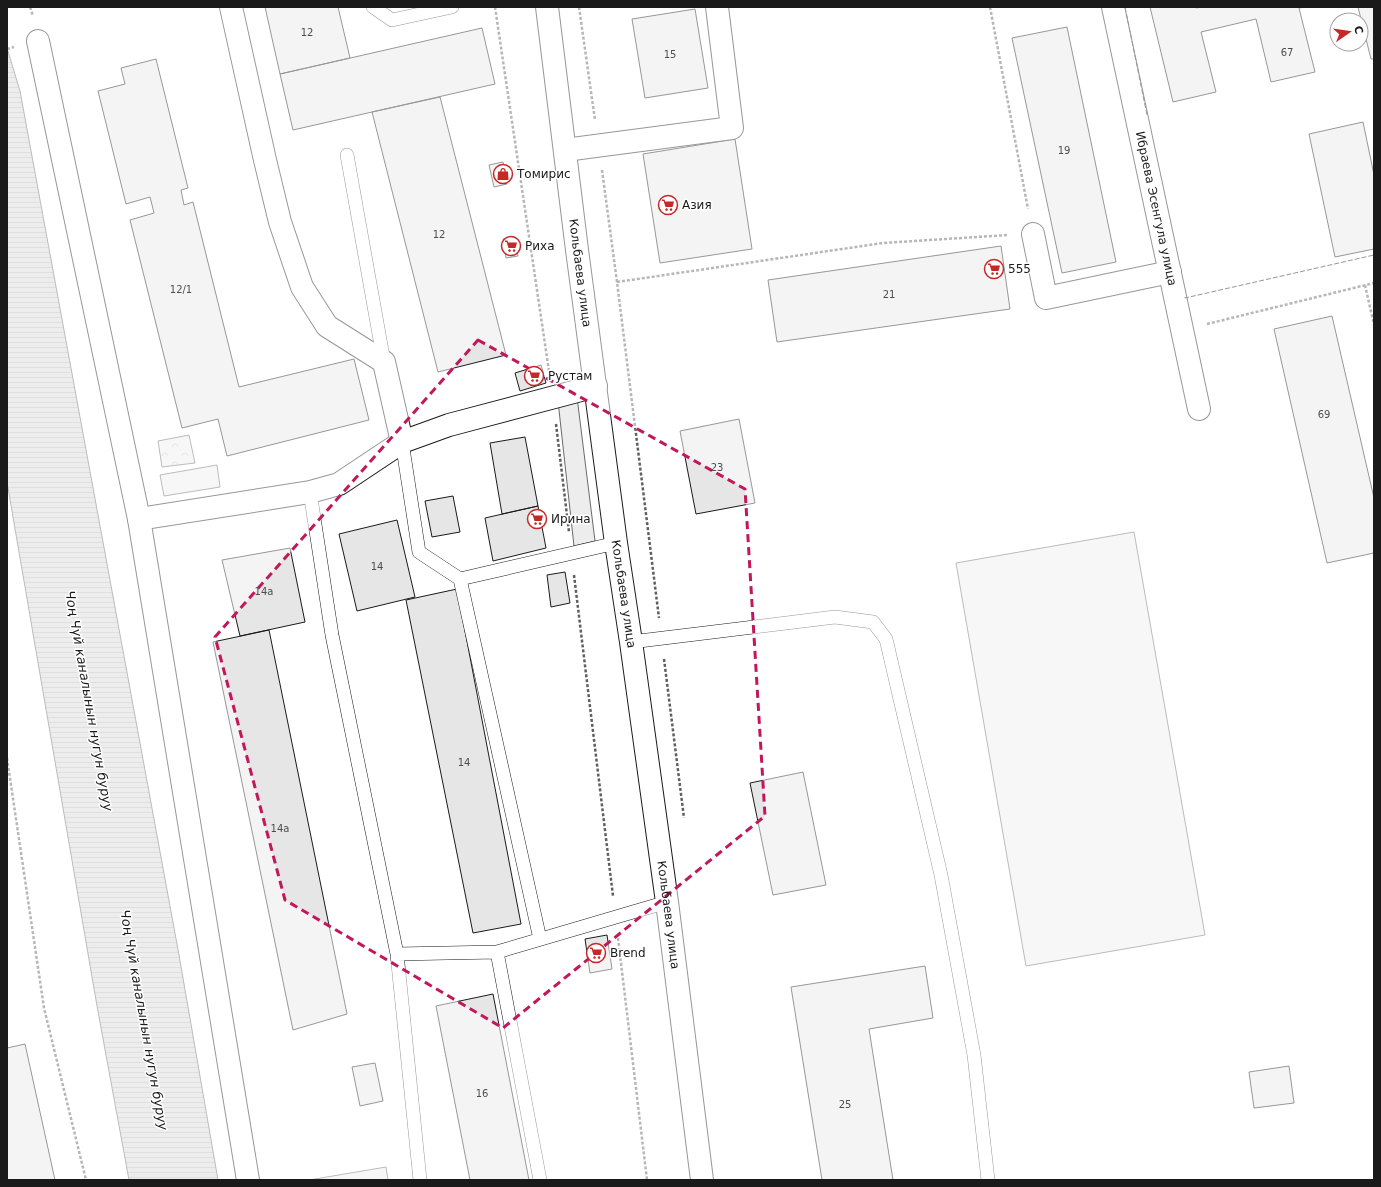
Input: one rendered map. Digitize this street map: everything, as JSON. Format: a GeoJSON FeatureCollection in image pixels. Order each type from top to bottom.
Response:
{"type":"FeatureCollection","features":[{"type":"Feature","properties":{"kind":"street"},"geometry":{"type":"LineString","coordinates":[[231,7],[280,222],[302,287],[327,326],[384,362],[402,442]]}},
{"type":"Feature","properties":{"kind":"street","name":"Кольбаева улица"},"geometry":{"type":"LineString","coordinates":[[547,7],[616,543],[667,902],[702,1180]]}},
{"type":"Feature","properties":{"kind":"street"},"geometry":{"type":"LineString","coordinates":[[565,150],[732,128],[717,7]]}},
{"type":"Feature","properties":{"kind":"street","name":"Ибраева Эсенгула улица"},"geometry":{"type":"LineString","coordinates":[[1113,7],[1199,409]]}},
{"type":"Feature","properties":{"kind":"street"},"geometry":{"type":"LineString","coordinates":[[38,41],[139,519],[248,1180]]}},
{"type":"Feature","properties":{"kind":"street"},"geometry":{"type":"LineString","coordinates":[[1033,234],[1046,298],[1170,272]]}},
{"type":"Feature","properties":{"kind":"street"},"geometry":{"type":"LineString","coordinates":[[139,519],[310,492],[339,484],[402,442],[449,425],[596,386]]}},
{"type":"Feature","properties":{"kind":"lane"},"geometry":{"type":"LineString","coordinates":[[373,7],[392,20],[452,7]]}},
{"type":"Feature","properties":{"kind":"lane"},"geometry":{"type":"LineString","coordinates":[[347,155],[384,362]]}},
{"type":"Feature","properties":{"kind":"lane"},"geometry":{"type":"LineString","coordinates":[[402,442],[419,552],[460,578],[616,543]]}},
{"type":"Feature","properties":{"kind":"lane"},"geometry":{"type":"LineString","coordinates":[[310,492],[332,635],[397,954],[420,1180]]}},
{"type":"Feature","properties":{"kind":"lane"},"geometry":{"type":"LineString","coordinates":[[460,578],[540,939]]}},
{"type":"Feature","properties":{"kind":"lane"},"geometry":{"type":"LineString","coordinates":[[631,642],[835,617],[873,622],[886,639],[941,875],[974,1055],[988,1180]]}},
{"type":"Feature","properties":{"kind":"lane"},"geometry":{"type":"LineString","coordinates":[[397,954],[497,952],[667,902]]}},
{"type":"Feature","properties":{"kind":"lane"},"geometry":{"type":"LineString","coordinates":[[497,952],[540,1180]]}},
{"type":"Feature","properties":{"kind":"path"},"geometry":{"type":"LineString","coordinates":[[495,7],[553,397],[648,1180]]}},
{"type":"Feature","properties":{"kind":"path"},"geometry":{"type":"LineString","coordinates":[[579,7],[617,282],[684,819]]}},
{"type":"Feature","properties":{"kind":"path"},"geometry":{"type":"LineString","coordinates":[[617,282],[883,243],[1033,234],[990,7]]}},
{"type":"Feature","properties":{"kind":"path"},"geometry":{"type":"LineString","coordinates":[[1182,330],[1374,283]]}},
{"type":"Feature","properties":{"kind":"path"},"geometry":{"type":"LineString","coordinates":[[1365,285],[1374,325]]}},
{"type":"Feature","properties":{"kind":"path"},"geometry":{"type":"LineString","coordinates":[[7,758],[44,1008],[86,1180]]}},
{"type":"Feature","properties":{"kind":"highlighted area"},"geometry":{"type":"Polygon","coordinates":[[[478,340],[745,489],[765,816],[503,1028],[285,900],[215,637],[478,340]]]}},
{"type":"Feature","properties":{"kind":"green space"},"geometry":{"type":"Polygon","coordinates":[[[189,435],[195,463],[162,467],[158,441],[189,435]]]}},
{"type":"Feature","properties":{"kind":"shaded area"},"geometry":{"type":"Polygon","coordinates":[[[577,397],[595,541],[574,546],[558,401],[577,397]]]}},
{"type":"Feature","properties":{"kind":"shaded area"},"geometry":{"type":"Polygon","coordinates":[[[217,465],[220,487],[164,496],[160,475],[217,465]]]}},
{"type":"Feature","properties":{"kind":"shaded area"},"geometry":{"type":"Polygon","coordinates":[[[1134,532],[1205,935],[1026,966],[956,563],[1134,532]]]}},
{"type":"Feature","properties":{"kind":"shaded area"},"geometry":{"type":"Polygon","coordinates":[[[386,1167],[388,1180],[309,1180],[386,1167]]]}},
{"type":"Feature","properties":{"kind":"water","name":"Чоң Чүй каналынын нугун буруу"},"geometry":{"type":"Polygon","coordinates":[[[7,48],[20,91],[179,955],[218,1180],[129,1180],[97,1006],[7,482],[7,48]]]}},
{"type":"Feature","properties":{"kind":"building"},"geometry":{"type":"Polygon","coordinates":[[[265,7],[338,7],[350,58],[280,74],[265,7]]]}},
{"type":"Feature","properties":{"kind":"building"},"geometry":{"type":"Polygon","coordinates":[[[1150,7],[1305,7],[1299,8],[1315,72],[1271,82],[1256,19],[1201,32],[1216,92],[1173,102],[1150,7]]]}},
{"type":"Feature","properties":{"kind":"building"},"geometry":{"type":"Polygon","coordinates":[[[1358,7],[1374,7],[1374,59],[1371,59],[1369,51],[1369,12],[1359,12],[1358,7]]]}},
{"type":"Feature","properties":{"kind":"building"},"geometry":{"type":"Polygon","coordinates":[[[695,9],[708,88],[645,98],[632,19],[695,9]]]}},
{"type":"Feature","properties":{"kind":"building"},"geometry":{"type":"Polygon","coordinates":[[[1067,27],[1116,262],[1062,273],[1012,38],[1067,27]]]}},
{"type":"Feature","properties":{"kind":"building"},"geometry":{"type":"Polygon","coordinates":[[[482,28],[495,84],[293,130],[280,74],[482,28]]]}},
{"type":"Feature","properties":{"kind":"building"},"geometry":{"type":"Polygon","coordinates":[[[156,59],[188,188],[181,190],[184,205],[193,202],[239,387],[354,359],[369,420],[227,456],[218,419],[182,428],[130,220],[154,213],[150,197],[126,204],[98,91],[125,84],[121,68],[156,59]]]}},
{"type":"Feature","properties":{"kind":"building"},"geometry":{"type":"Polygon","coordinates":[[[440,97],[506,355],[438,372],[372,112],[440,97]]]}},
{"type":"Feature","properties":{"kind":"building"},"geometry":{"type":"Polygon","coordinates":[[[1363,122],[1374,175],[1374,249],[1335,257],[1309,134],[1363,122]]]}},
{"type":"Feature","properties":{"kind":"building"},"geometry":{"type":"Polygon","coordinates":[[[735,139],[752,249],[660,263],[643,154],[735,139]]]}},
{"type":"Feature","properties":{"kind":"building"},"geometry":{"type":"Polygon","coordinates":[[[503,162],[507,184],[494,187],[489,165],[503,162]]]}},
{"type":"Feature","properties":{"kind":"building"},"geometry":{"type":"Polygon","coordinates":[[[514,237],[518,256],[506,258],[503,239],[514,237]]]}},
{"type":"Feature","properties":{"kind":"building"},"geometry":{"type":"Polygon","coordinates":[[[1001,246],[1010,309],[777,342],[768,280],[1001,246]]]}},
{"type":"Feature","properties":{"kind":"building"},"geometry":{"type":"Polygon","coordinates":[[[1332,316],[1374,498],[1374,553],[1327,563],[1274,329],[1332,316]]]}},
{"type":"Feature","properties":{"kind":"building"},"geometry":{"type":"Polygon","coordinates":[[[541,365],[546,383],[520,391],[515,373],[541,365]]]}},
{"type":"Feature","properties":{"kind":"building"},"geometry":{"type":"Polygon","coordinates":[[[739,419],[755,503],[696,514],[680,431],[739,419]]]}},
{"type":"Feature","properties":{"kind":"building"},"geometry":{"type":"Polygon","coordinates":[[[525,437],[538,506],[502,514],[490,443],[525,437]]]}},
{"type":"Feature","properties":{"kind":"building"},"geometry":{"type":"Polygon","coordinates":[[[453,496],[460,532],[432,537],[425,501],[453,496]]]}},
{"type":"Feature","properties":{"kind":"building"},"geometry":{"type":"Polygon","coordinates":[[[538,506],[546,548],[493,561],[485,518],[538,506]]]}},
{"type":"Feature","properties":{"kind":"building"},"geometry":{"type":"Polygon","coordinates":[[[397,520],[415,597],[357,611],[339,534],[397,520]]]}},
{"type":"Feature","properties":{"kind":"building"},"geometry":{"type":"Polygon","coordinates":[[[290,548],[305,622],[240,636],[222,560],[290,548]]]}},
{"type":"Feature","properties":{"kind":"building"},"geometry":{"type":"Polygon","coordinates":[[[565,572],[570,603],[551,607],[547,575],[565,572]]]}},
{"type":"Feature","properties":{"kind":"building"},"geometry":{"type":"Polygon","coordinates":[[[457,589],[521,924],[473,933],[406,600],[457,589]]]}},
{"type":"Feature","properties":{"kind":"building"},"geometry":{"type":"Polygon","coordinates":[[[269,630],[347,1014],[293,1030],[213,642],[269,630]]]}},
{"type":"Feature","properties":{"kind":"building"},"geometry":{"type":"Polygon","coordinates":[[[803,772],[826,885],[773,895],[750,783],[803,772]]]}},
{"type":"Feature","properties":{"kind":"building"},"geometry":{"type":"Polygon","coordinates":[[[607,935],[612,969],[590,973],[585,939],[607,935]]]}},
{"type":"Feature","properties":{"kind":"building"},"geometry":{"type":"Polygon","coordinates":[[[925,966],[933,1018],[869,1029],[893,1180],[822,1180],[791,987],[925,966]]]}},
{"type":"Feature","properties":{"kind":"building"},"geometry":{"type":"Polygon","coordinates":[[[493,994],[529,1180],[470,1180],[436,1006],[493,994]]]}},
{"type":"Feature","properties":{"kind":"building"},"geometry":{"type":"Polygon","coordinates":[[[25,1044],[55,1180],[7,1180],[7,1048],[25,1044]]]}},
{"type":"Feature","properties":{"kind":"building"},"geometry":{"type":"Polygon","coordinates":[[[375,1063],[383,1101],[360,1106],[352,1067],[375,1063]]]}},
{"type":"Feature","properties":{"kind":"building"},"geometry":{"type":"Polygon","coordinates":[[[1289,1066],[1294,1103],[1254,1108],[1249,1072],[1289,1066]]]}},
{"type":"Feature","properties":{"kind":"fence"},"geometry":{"type":"LineString","coordinates":[[1125,7],[1147,115]]}},
{"type":"Feature","properties":{"kind":"fence"},"geometry":{"type":"LineString","coordinates":[[1185,297],[1374,255]]}},
{"type":"Feature","properties":{"kind":"place","name":"Томирис"},"geometry":{"type":"Point","coordinates":[503,174]}},
{"type":"Feature","properties":{"kind":"place","name":"Азия"},"geometry":{"type":"Point","coordinates":[668,205]}},
{"type":"Feature","properties":{"kind":"place","name":"Риха"},"geometry":{"type":"Point","coordinates":[511,246]}},
{"type":"Feature","properties":{"kind":"place","name":"555"},"geometry":{"type":"Point","coordinates":[994,269]}},
{"type":"Feature","properties":{"kind":"place","name":"Рустам"},"geometry":{"type":"Point","coordinates":[534,376]}},
{"type":"Feature","properties":{"kind":"place","name":"Ирина"},"geometry":{"type":"Point","coordinates":[537,519]}},
{"type":"Feature","properties":{"kind":"place","name":"Brend"},"geometry":{"type":"Point","coordinates":[596,953]}}]}
